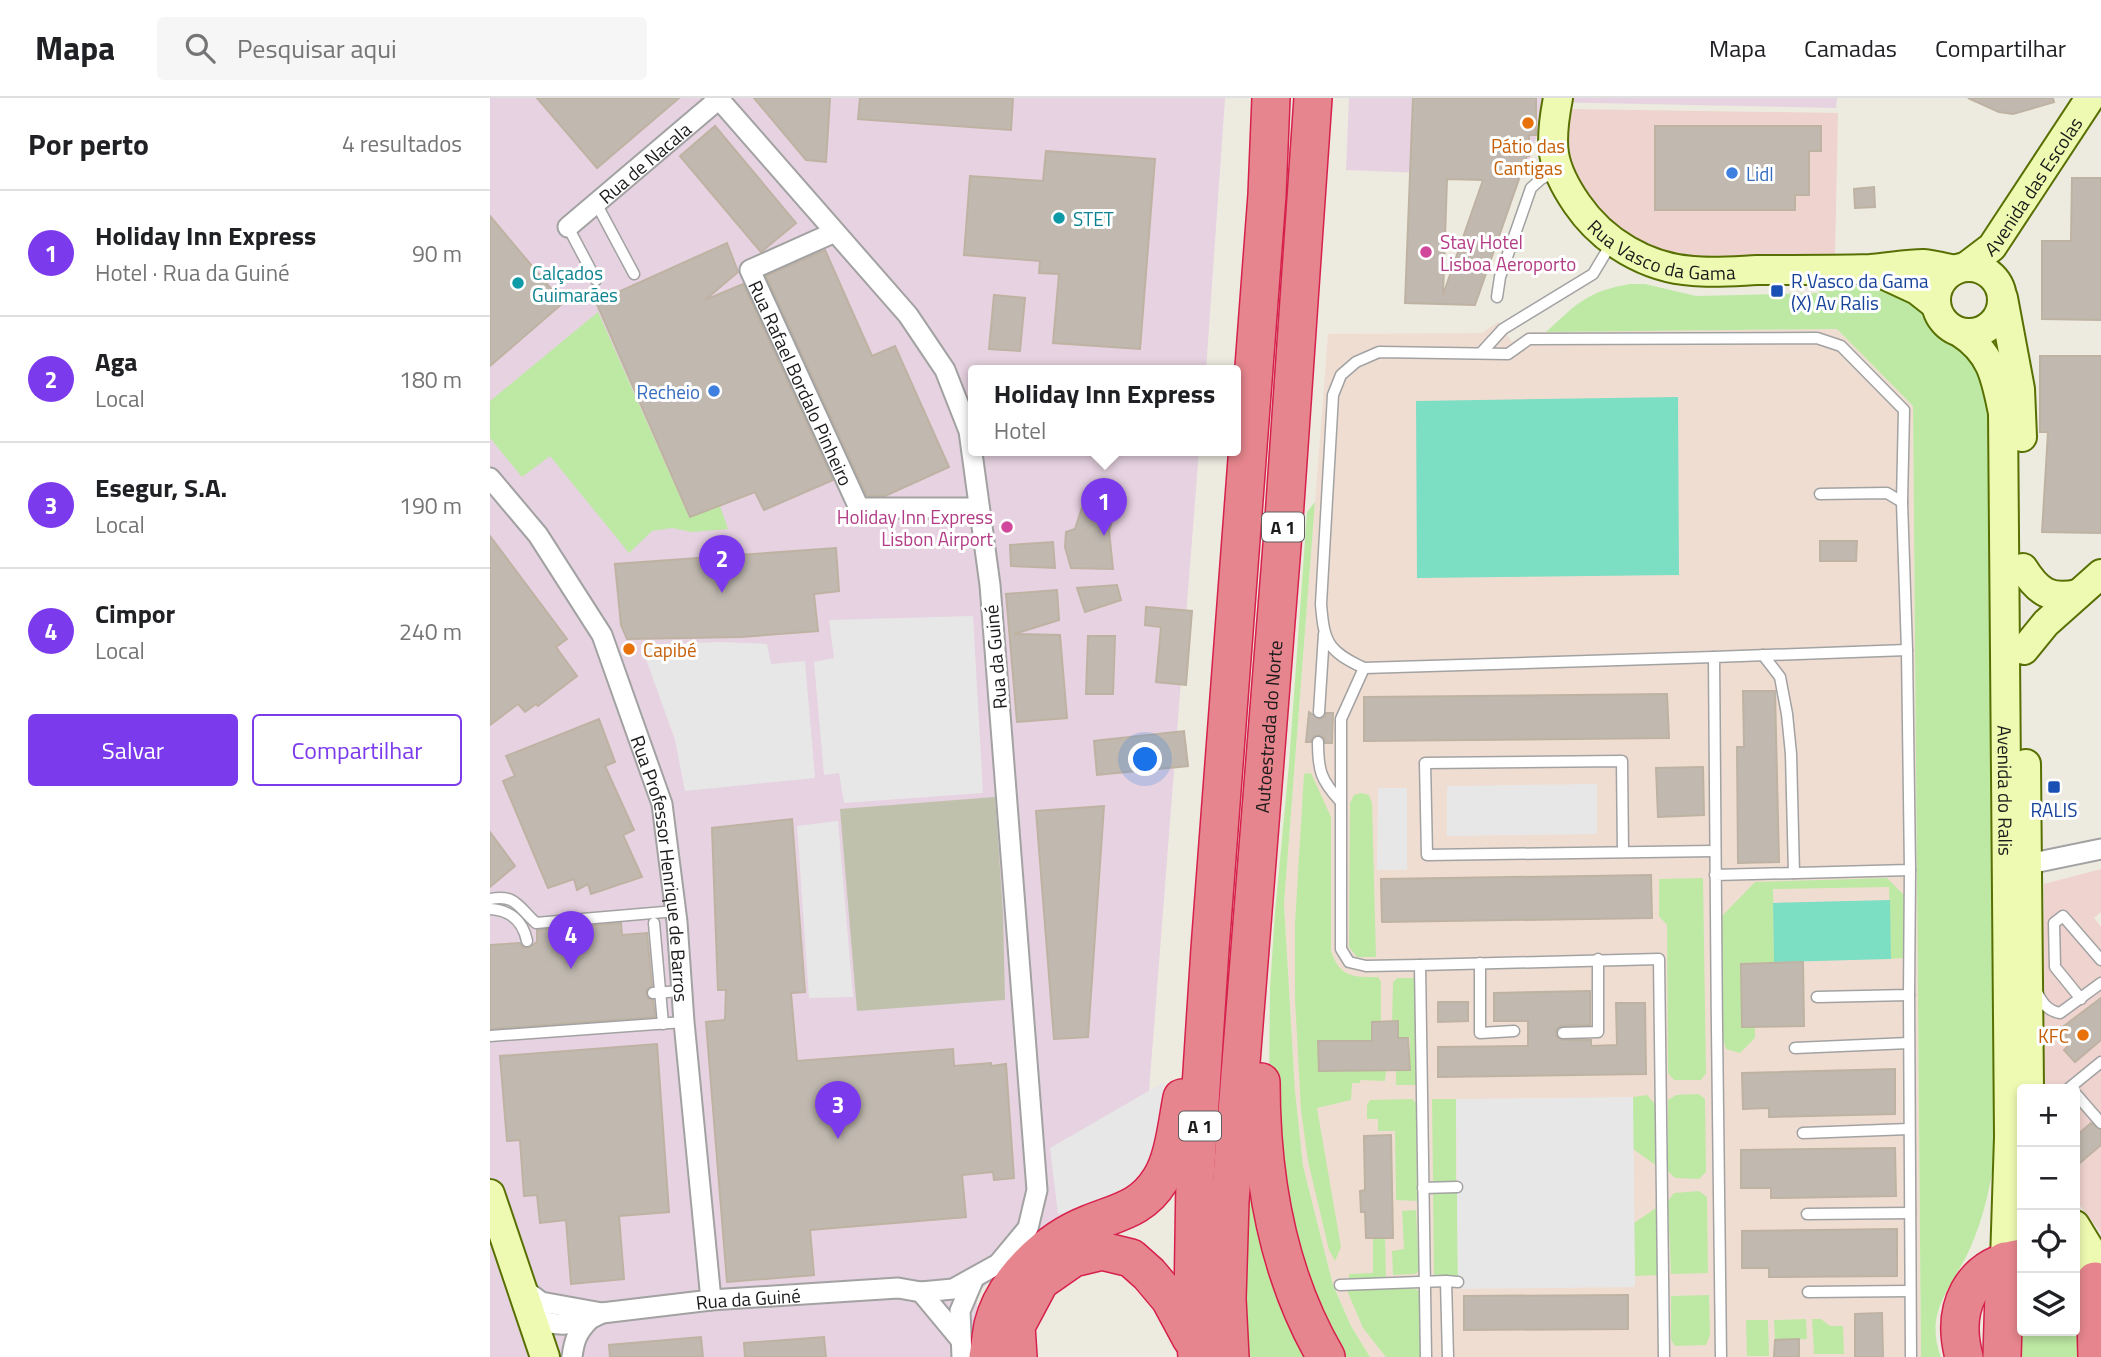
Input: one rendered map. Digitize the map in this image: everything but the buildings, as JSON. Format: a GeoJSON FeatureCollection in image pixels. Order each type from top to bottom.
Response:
{"type":"FeatureCollection","features":[{"type":"Feature","properties":{"kind":"highway","name":"A 1"},"geometry":{"type":"LineString","coordinates":[[1196,1352],[1192,1240],[1210,949],[1267,195],[1271,98]]}},
{"type":"Feature","properties":{"kind":"highway","name":"Autoestrada do Norte"},"geometry":{"type":"LineString","coordinates":[[1230,1357],[1228,1246],[1284,520],[1313,98]]}},
{"type":"Feature","properties":{"kind":"highway"},"geometry":{"type":"LineString","coordinates":[[970,1351],[994,1323],[1013,1284],[1042,1251],[1075,1230],[1124,1213],[1147,1197],[1162,1179],[1173,1146],[1210,949]]}},
{"type":"Feature","properties":{"kind":"highway"},"geometry":{"type":"LineString","coordinates":[[1249,956],[1260,1002],[1261,1126],[1275,1221],[1292,1280],[1326,1357]]}},
{"type":"Feature","properties":{"kind":"highway"},"geometry":{"type":"LineString","coordinates":[[1018,1357],[1016,1326],[1040,1281],[1073,1258],[1102,1251],[1131,1258],[1149,1274],[1170,1299],[1196,1352]]}},
{"type":"Feature","properties":{"kind":"highway"},"geometry":{"type":"LineString","coordinates":[[1964,1357],[1959,1327],[1974,1282],[1986,1271],[2014,1259]]}},
{"type":"Feature","properties":{"kind":"highway"},"geometry":{"type":"LineString","coordinates":[[2002,1357],[2014,1259]]}},
{"type":"Feature","properties":{"kind":"highway"},"geometry":{"type":"LineString","coordinates":[[2089,1259],[2097,1357]]}},
{"type":"Feature","properties":{"kind":"street","name":"Rua de Nacala"},"geometry":{"type":"LineString","coordinates":[[568,227],[719,98]]}},
{"type":"Feature","properties":{"kind":"street","name":"Rua da Guiné"},"geometry":{"type":"LineString","coordinates":[[719,98],[908,315],[945,370],[968,428]]}},
{"type":"Feature","properties":{"kind":"street","name":"Rua Vasco da Gama"},"geometry":{"type":"LineString","coordinates":[[1558,98],[1552,140],[1557,170],[1582,211],[1614,241],[1649,261],[1691,271],[1871,269],[1923,264],[1961,268]]}},
{"type":"Feature","properties":{"kind":"street","name":"Avenida das Escolas"},"geometry":{"type":"LineString","coordinates":[[1961,268],[1992,247],[2090,98]]}},
{"type":"Feature","properties":{"kind":"street","name":"Rua Rafael Bordalo Pinheiro"},"geometry":{"type":"LineString","coordinates":[[835,232],[750,270],[859,508],[979,508]]}},
{"type":"Feature","properties":{"kind":"street"},"geometry":{"type":"LineString","coordinates":[[1961,268],[1980,268],[1992,275],[2003,298],[2002,308],[1991,326],[1971,334],[1949,327],[1940,318],[1936,305],[1942,281],[1961,268]]}},
{"type":"Feature","properties":{"kind":"street","name":"Rua Vasco da Gama"},"geometry":{"type":"LineString","coordinates":[[1871,269],[1917,290],[1936,305]]}},
{"type":"Feature","properties":{"kind":"street","name":"Avenida do Ralis"},"geometry":{"type":"LineString","coordinates":[[2003,298],[2020,388],[2029,1084]]}},
{"type":"Feature","properties":{"kind":"street","name":"Avenida do Ralis"},"geometry":{"type":"LineString","coordinates":[[1961,333],[1974,341],[1985,353],[1997,382],[2003,413],[2009,1128],[2014,1259]]}},
{"type":"Feature","properties":{"kind":"street","name":"Rua da Guiné"},"geometry":{"type":"LineString","coordinates":[[531,1315],[543,1323],[562,1325],[583,1312],[711,1300],[898,1288],[921,1292],[953,1289],[998,1264],[1028,1228],[1037,1190],[990,585],[972,456]]}},
{"type":"Feature","properties":{"kind":"street","name":"Rua Professor Henrique de Barros"},"geometry":{"type":"LineString","coordinates":[[490,478],[538,534],[602,635],[662,804],[676,911],[681,991],[711,1300]]}},
{"type":"Feature","properties":{"kind":"street"},"geometry":{"type":"LineString","coordinates":[[2023,568],[2043,592],[2062,598],[2078,594]]}},
{"type":"Feature","properties":{"kind":"street"},"geometry":{"type":"LineString","coordinates":[[2024,650],[2046,624],[2101,574]]}},
{"type":"Feature","properties":{"kind":"street"},"geometry":{"type":"LineString","coordinates":[[2028,863],[2101,849]]}},
{"type":"Feature","properties":{"kind":"street"},"geometry":{"type":"LineString","coordinates":[[490,1194],[545,1357]]}},
{"type":"Feature","properties":{"kind":"street","name":"Rua da Guiné"},"geometry":{"type":"LineString","coordinates":[[898,1288],[919,1279],[949,1276],[974,1278]]}},
{"type":"Feature","properties":{"kind":"street"},"geometry":{"type":"LineString","coordinates":[[970,1351],[960,1311],[974,1278]]}},
{"type":"Feature","properties":{"kind":"street"},"geometry":{"type":"LineString","coordinates":[[521,1287],[541,1302],[583,1312]]}},
{"type":"Feature","properties":{"kind":"street"},"geometry":{"type":"LineString","coordinates":[[921,1292],[970,1351]]}},
{"type":"Feature","properties":{"kind":"street"},"geometry":{"type":"LineString","coordinates":[[531,1315],[538,1311],[583,1312]]}},
{"type":"Feature","properties":{"kind":"street"},"geometry":{"type":"LineString","coordinates":[[572,1357],[583,1312]]}},
{"type":"Feature","properties":{"kind":"lane"},"geometry":{"type":"LineString","coordinates":[[1497,297],[1500,276],[1531,188],[1557,170]]}},
{"type":"Feature","properties":{"kind":"lane"},"geometry":{"type":"LineString","coordinates":[[596,203],[634,274]]}},
{"type":"Feature","properties":{"kind":"lane"},"geometry":{"type":"LineString","coordinates":[[568,227],[596,280]]}},
{"type":"Feature","properties":{"kind":"lane"},"geometry":{"type":"LineString","coordinates":[[1481,353],[1503,329],[1593,274],[1614,241]]}},
{"type":"Feature","properties":{"kind":"lane"},"geometry":{"type":"LineString","coordinates":[[1320,712],[1324,634],[1321,604],[1333,396],[1341,375],[1356,362],[1379,352],[1508,354],[1529,339],[1817,338],[1841,346],[1904,410],[1902,502],[1910,870],[1910,1357]]}},
{"type":"Feature","properties":{"kind":"lane"},"geometry":{"type":"LineString","coordinates":[[1821,494],[1886,493],[1902,502]]}},
{"type":"Feature","properties":{"kind":"lane"},"geometry":{"type":"LineString","coordinates":[[1324,634],[1340,657],[1364,668],[1907,650]]}},
{"type":"Feature","properties":{"kind":"lane"},"geometry":{"type":"LineString","coordinates":[[1763,655],[1780,677],[1787,714],[1791,754],[1794,873]]}},
{"type":"Feature","properties":{"kind":"lane"},"geometry":{"type":"LineString","coordinates":[[1713,657],[1721,1357]]}},
{"type":"Feature","properties":{"kind":"lane"},"geometry":{"type":"LineString","coordinates":[[1364,668],[1340,719],[1341,949],[1349,962],[1366,966],[1659,958],[1664,1357]]}},
{"type":"Feature","properties":{"kind":"lane"},"geometry":{"type":"LineString","coordinates":[[1318,742],[1318,767],[1326,786],[1340,801]]}},
{"type":"Feature","properties":{"kind":"lane"},"geometry":{"type":"LineString","coordinates":[[1623,852],[1622,761],[1425,763],[1427,855],[1714,851]]}},
{"type":"Feature","properties":{"kind":"lane"},"geometry":{"type":"LineString","coordinates":[[1715,875],[1910,870]]}},
{"type":"Feature","properties":{"kind":"lane"},"geometry":{"type":"LineString","coordinates":[[490,899],[503,896],[514,900],[536,923],[676,911]]}},
{"type":"Feature","properties":{"kind":"lane"},"geometry":{"type":"LineString","coordinates":[[490,909],[502,909],[517,918],[527,941]]}},
{"type":"Feature","properties":{"kind":"lane"},"geometry":{"type":"LineString","coordinates":[[2081,999],[2055,967],[2054,923],[2063,916],[2101,960]]}},
{"type":"Feature","properties":{"kind":"lane"},"geometry":{"type":"LineString","coordinates":[[654,923],[657,993],[663,1024]]}},
{"type":"Feature","properties":{"kind":"lane"},"geometry":{"type":"LineString","coordinates":[[2028,958],[2038,995],[2043,1004],[2053,1012],[2060,1013],[2101,983]]}},
{"type":"Feature","properties":{"kind":"lane"},"geometry":{"type":"LineString","coordinates":[[1563,1033],[1598,1031],[1598,959]]}},
{"type":"Feature","properties":{"kind":"lane"},"geometry":{"type":"LineString","coordinates":[[1480,963],[1480,1033],[1514,1031]]}},
{"type":"Feature","properties":{"kind":"lane"},"geometry":{"type":"LineString","coordinates":[[1420,965],[1426,1357]]}},
{"type":"Feature","properties":{"kind":"lane"},"geometry":{"type":"LineString","coordinates":[[657,993],[681,991]]}},
{"type":"Feature","properties":{"kind":"lane"},"geometry":{"type":"LineString","coordinates":[[1817,997],[1909,995]]}},
{"type":"Feature","properties":{"kind":"lane"},"geometry":{"type":"LineString","coordinates":[[490,1036],[684,1022]]}},
{"type":"Feature","properties":{"kind":"lane"},"geometry":{"type":"LineString","coordinates":[[1796,1048],[1909,1044]]}},
{"type":"Feature","properties":{"kind":"lane"},"geometry":{"type":"LineString","coordinates":[[2077,1084],[2101,1062]]}},
{"type":"Feature","properties":{"kind":"lane"},"geometry":{"type":"LineString","coordinates":[[2080,1100],[2101,1123]]}},
{"type":"Feature","properties":{"kind":"lane"},"geometry":{"type":"LineString","coordinates":[[1803,1133],[1909,1129]]}},
{"type":"Feature","properties":{"kind":"lane"},"geometry":{"type":"LineString","coordinates":[[1423,1188],[1457,1187]]}},
{"type":"Feature","properties":{"kind":"lane"},"geometry":{"type":"LineString","coordinates":[[1807,1214],[1910,1213]]}},
{"type":"Feature","properties":{"kind":"lane"},"geometry":{"type":"LineString","coordinates":[[1446,1281],[1448,1357]]}},
{"type":"Feature","properties":{"kind":"lane"},"geometry":{"type":"LineString","coordinates":[[1340,1284],[1458,1282]]}},
{"type":"Feature","properties":{"kind":"lane"},"geometry":{"type":"LineString","coordinates":[[1808,1292],[1910,1291]]}},
{"type":"Feature","properties":{"kind":"shaded area"},"geometry":{"type":"Polygon","coordinates":[[[490,98],[1225,98],[1206,365],[968,365],[968,456],[1199,456],[1145,1142],[977,1293],[976,1357],[490,1357],[490,98]]]}},
{"type":"Feature","properties":{"kind":"shaded area"},"geometry":{"type":"Polygon","coordinates":[[[1349,98],[1837,98],[1836,108],[1546,102],[1525,177],[1346,170],[1349,98]]]}},
{"type":"Feature","properties":{"kind":"shaded area"},"geometry":{"type":"Polygon","coordinates":[[[1570,109],[1838,113],[1835,255],[1700,259],[1642,245],[1614,227],[1591,204],[1566,160],[1570,109]]]}},
{"type":"Feature","properties":{"kind":"shaded area"},"geometry":{"type":"Polygon","coordinates":[[[1498,322],[1512,342],[1527,332],[1837,329],[1913,406],[1921,1357],[1370,1357],[1351,1326],[1333,1285],[1303,1166],[1295,1091],[1284,904],[1328,334],[1482,333],[1498,322]]]}},
{"type":"Feature","properties":{"kind":"shaded area"},"geometry":{"type":"Polygon","coordinates":[[[973,616],[983,793],[844,803],[839,773],[824,775],[814,662],[834,658],[829,620],[973,616]]]}},
{"type":"Feature","properties":{"kind":"shaded area"},"geometry":{"type":"Polygon","coordinates":[[[720,642],[767,644],[771,664],[805,661],[815,778],[685,791],[675,740],[641,645],[720,642]]]}},
{"type":"Feature","properties":{"kind":"shaded area"},"geometry":{"type":"Polygon","coordinates":[[[1597,784],[1597,834],[1447,836],[1447,786],[1597,784]]]}},
{"type":"Feature","properties":{"kind":"shaded area"},"geometry":{"type":"Polygon","coordinates":[[[1378,788],[1407,788],[1407,870],[1377,870],[1378,788]]]}},
{"type":"Feature","properties":{"kind":"shaded area"},"geometry":{"type":"Polygon","coordinates":[[[995,797],[1003,912],[1005,1000],[857,1011],[840,809],[995,797]]]}},
{"type":"Feature","properties":{"kind":"shaded area"},"geometry":{"type":"Polygon","coordinates":[[[838,821],[853,997],[809,998],[797,826],[838,821]]]}},
{"type":"Feature","properties":{"kind":"shaded area"},"geometry":{"type":"Polygon","coordinates":[[[2101,869],[2101,912],[2094,918],[2101,927],[2101,1233],[2080,1206],[2080,1084],[2043,1084],[2044,884],[2101,869]]]}},
{"type":"Feature","properties":{"kind":"shaded area"},"geometry":{"type":"Polygon","coordinates":[[[1164,1082],[1163,1119],[1154,1164],[1115,1208],[1058,1214],[1050,1148],[1164,1082]]]}},
{"type":"Feature","properties":{"kind":"shaded area"},"geometry":{"type":"Polygon","coordinates":[[[1633,1097],[1635,1287],[1458,1289],[1456,1099],[1633,1097]]]}},
{"type":"Feature","properties":{"kind":"green space"},"geometry":{"type":"Polygon","coordinates":[[[1630,284],[1645,284],[1696,296],[1819,293],[1819,288],[1870,286],[1891,291],[1921,307],[1929,323],[1944,339],[1971,355],[1991,402],[1990,738],[1994,1162],[1975,1236],[1938,1312],[1936,1340],[1941,1357],[1921,1357],[1913,406],[1837,329],[1546,332],[1584,300],[1603,291],[1630,284]]]}},
{"type":"Feature","properties":{"kind":"green space"},"geometry":{"type":"Polygon","coordinates":[[[598,312],[689,517],[720,506],[728,529],[692,532],[672,528],[652,531],[629,553],[550,456],[522,477],[490,438],[490,401],[598,312]]]}},
{"type":"Feature","properties":{"kind":"green space"},"geometry":{"type":"Polygon","coordinates":[[[1678,397],[1679,575],[1417,578],[1416,401],[1678,397]]]}},
{"type":"Feature","properties":{"kind":"green space"},"geometry":{"type":"Polygon","coordinates":[[[1315,502],[1284,904],[1295,1091],[1303,1166],[1333,1285],[1351,1326],[1370,1357],[1337,1357],[1301,1279],[1269,1100],[1270,988],[1275,913],[1289,764],[1307,512],[1315,502]]]}},
{"type":"Feature","properties":{"kind":"green space"},"geometry":{"type":"Polygon","coordinates":[[[1311,773],[1331,817],[1331,951],[1343,971],[1355,976],[1378,977],[1381,982],[1381,1022],[1372,1041],[1319,1041],[1319,1071],[1386,1071],[1385,1081],[1360,1080],[1360,1083],[1352,1083],[1351,1100],[1317,1108],[1341,1247],[1335,1261],[1329,1250],[1308,1161],[1301,1110],[1295,999],[1295,923],[1304,774],[1311,773]]]}},
{"type":"Feature","properties":{"kind":"green space"},"geometry":{"type":"Polygon","coordinates":[[[1354,795],[1369,795],[1372,803],[1376,957],[1357,957],[1349,947],[1350,803],[1354,795]]]}},
{"type":"Feature","properties":{"kind":"green space"},"geometry":{"type":"Polygon","coordinates":[[[1703,878],[1706,1073],[1701,1080],[1674,1080],[1668,1073],[1667,925],[1659,916],[1659,879],[1703,878]]]}},
{"type":"Feature","properties":{"kind":"green space"},"geometry":{"type":"Polygon","coordinates":[[[1887,878],[1904,895],[1904,958],[1891,959],[1889,887],[1773,889],[1774,962],[1741,964],[1742,1027],[1755,1027],[1755,1038],[1740,1053],[1726,1049],[1723,1039],[1722,916],[1755,882],[1887,878]]]}},
{"type":"Feature","properties":{"kind":"green space"},"geometry":{"type":"Polygon","coordinates":[[[1890,900],[1891,959],[1774,962],[1773,903],[1890,900]]]}},
{"type":"Feature","properties":{"kind":"green space"},"geometry":{"type":"Polygon","coordinates":[[[1397,978],[1414,978],[1418,982],[1419,1085],[1396,1085],[1396,1071],[1410,1070],[1410,1038],[1398,1038],[1398,1022],[1392,1022],[1393,982],[1397,978]]]}},
{"type":"Feature","properties":{"kind":"green space"},"geometry":{"type":"Polygon","coordinates":[[[1699,1094],[1705,1099],[1706,1172],[1699,1179],[1675,1178],[1668,1171],[1668,1100],[1676,1095],[1699,1094]]]}},
{"type":"Feature","properties":{"kind":"green space"},"geometry":{"type":"Polygon","coordinates":[[[1647,1095],[1655,1104],[1657,1166],[1633,1149],[1633,1097],[1647,1095]]]}},
{"type":"Feature","properties":{"kind":"green space"},"geometry":{"type":"Polygon","coordinates":[[[1254,1097],[1317,1357],[1248,1357],[1243,1271],[1254,1097]]]}},
{"type":"Feature","properties":{"kind":"green space"},"geometry":{"type":"Polygon","coordinates":[[[1412,1099],[1416,1103],[1417,1201],[1396,1200],[1395,1131],[1378,1131],[1378,1119],[1367,1119],[1367,1105],[1370,1100],[1412,1099]]]}},
{"type":"Feature","properties":{"kind":"green space"},"geometry":{"type":"Polygon","coordinates":[[[1432,1099],[1456,1099],[1456,1181],[1433,1182],[1432,1099]]]}},
{"type":"Feature","properties":{"kind":"green space"},"geometry":{"type":"Polygon","coordinates":[[[1699,1191],[1707,1197],[1708,1273],[1671,1274],[1668,1201],[1674,1193],[1699,1191]]]}},
{"type":"Feature","properties":{"kind":"green space"},"geometry":{"type":"Polygon","coordinates":[[[1433,1193],[1457,1193],[1458,1276],[1434,1276],[1433,1193]]]}},
{"type":"Feature","properties":{"kind":"green space"},"geometry":{"type":"Polygon","coordinates":[[[1656,1208],[1658,1275],[1635,1276],[1634,1223],[1656,1208]]]}},
{"type":"Feature","properties":{"kind":"green space"},"geometry":{"type":"Polygon","coordinates":[[[1416,1210],[1419,1271],[1415,1274],[1393,1275],[1392,1251],[1404,1249],[1402,1211],[1416,1210]]]}},
{"type":"Feature","properties":{"kind":"green space"},"geometry":{"type":"Polygon","coordinates":[[[1373,1238],[1385,1238],[1386,1279],[1349,1280],[1349,1274],[1373,1273],[1373,1238]]]}},
{"type":"Feature","properties":{"kind":"green space"},"geometry":{"type":"Polygon","coordinates":[[[1346,1288],[1416,1289],[1421,1294],[1423,1357],[1386,1357],[1363,1328],[1346,1288]]]}},
{"type":"Feature","properties":{"kind":"green space"},"geometry":{"type":"Polygon","coordinates":[[[1709,1295],[1710,1335],[1706,1345],[1675,1346],[1671,1340],[1671,1296],[1709,1295]]]}},
{"type":"Feature","properties":{"kind":"green space"},"geometry":{"type":"Polygon","coordinates":[[[1806,1319],[1807,1339],[1775,1340],[1774,1320],[1806,1319]]]}},
{"type":"Feature","properties":{"kind":"green space"},"geometry":{"type":"Polygon","coordinates":[[[1812,1319],[1821,1319],[1830,1326],[1843,1326],[1844,1354],[1814,1354],[1812,1319]]]}},
{"type":"Feature","properties":{"kind":"green space"},"geometry":{"type":"Polygon","coordinates":[[[1746,1320],[1768,1320],[1769,1356],[1747,1356],[1746,1320]]]}},
{"type":"Feature","properties":{"kind":"green space"},"geometry":{"type":"Polygon","coordinates":[[[2019,1336],[2079,1336],[2080,1357],[2018,1357],[2019,1336]]]}},
{"type":"Feature","properties":{"kind":"place","name":"Pátio das Cantigas"},"geometry":{"type":"Point","coordinates":[1528,123]}},
{"type":"Feature","properties":{"kind":"place","name":"Lidl"},"geometry":{"type":"Point","coordinates":[1732,173]}},
{"type":"Feature","properties":{"kind":"place","name":"STET"},"geometry":{"type":"Point","coordinates":[1059,218]}},
{"type":"Feature","properties":{"kind":"place","name":"Stay Hotel Lisboa Aeroporto"},"geometry":{"type":"Point","coordinates":[1426,252]}},
{"type":"Feature","properties":{"kind":"place","name":"Calçados Guimarães"},"geometry":{"type":"Point","coordinates":[518,283]}},
{"type":"Feature","properties":{"kind":"place","name":"R Vasco da Gama (X) Av Ralis"},"geometry":{"type":"Point","coordinates":[1777,291]}},
{"type":"Feature","properties":{"kind":"place","name":"Recheio"},"geometry":{"type":"Point","coordinates":[714,391]}},
{"type":"Feature","properties":{"kind":"place","name":"Holiday Inn Express Lisbon Airport"},"geometry":{"type":"Point","coordinates":[1007,527]}},
{"type":"Feature","properties":{"kind":"place","name":"Holiday Inn Express"},"geometry":{"type":"Point","coordinates":[1104,536]}},
{"type":"Feature","properties":{"kind":"place","name":"Aga"},"geometry":{"type":"Point","coordinates":[722,593]}},
{"type":"Feature","properties":{"kind":"place","name":"Capibé"},"geometry":{"type":"Point","coordinates":[629,649]}},
{"type":"Feature","properties":{"kind":"place","name":"RALIS"},"geometry":{"type":"Point","coordinates":[2054,787]}},
{"type":"Feature","properties":{"kind":"place","name":"Cimpor"},"geometry":{"type":"Point","coordinates":[571,969]}},
{"type":"Feature","properties":{"kind":"place","name":"KFC"},"geometry":{"type":"Point","coordinates":[2083,1035]}},
{"type":"Feature","properties":{"kind":"place","name":"Esegur, S.A."},"geometry":{"type":"Point","coordinates":[838,1139]}}]}
